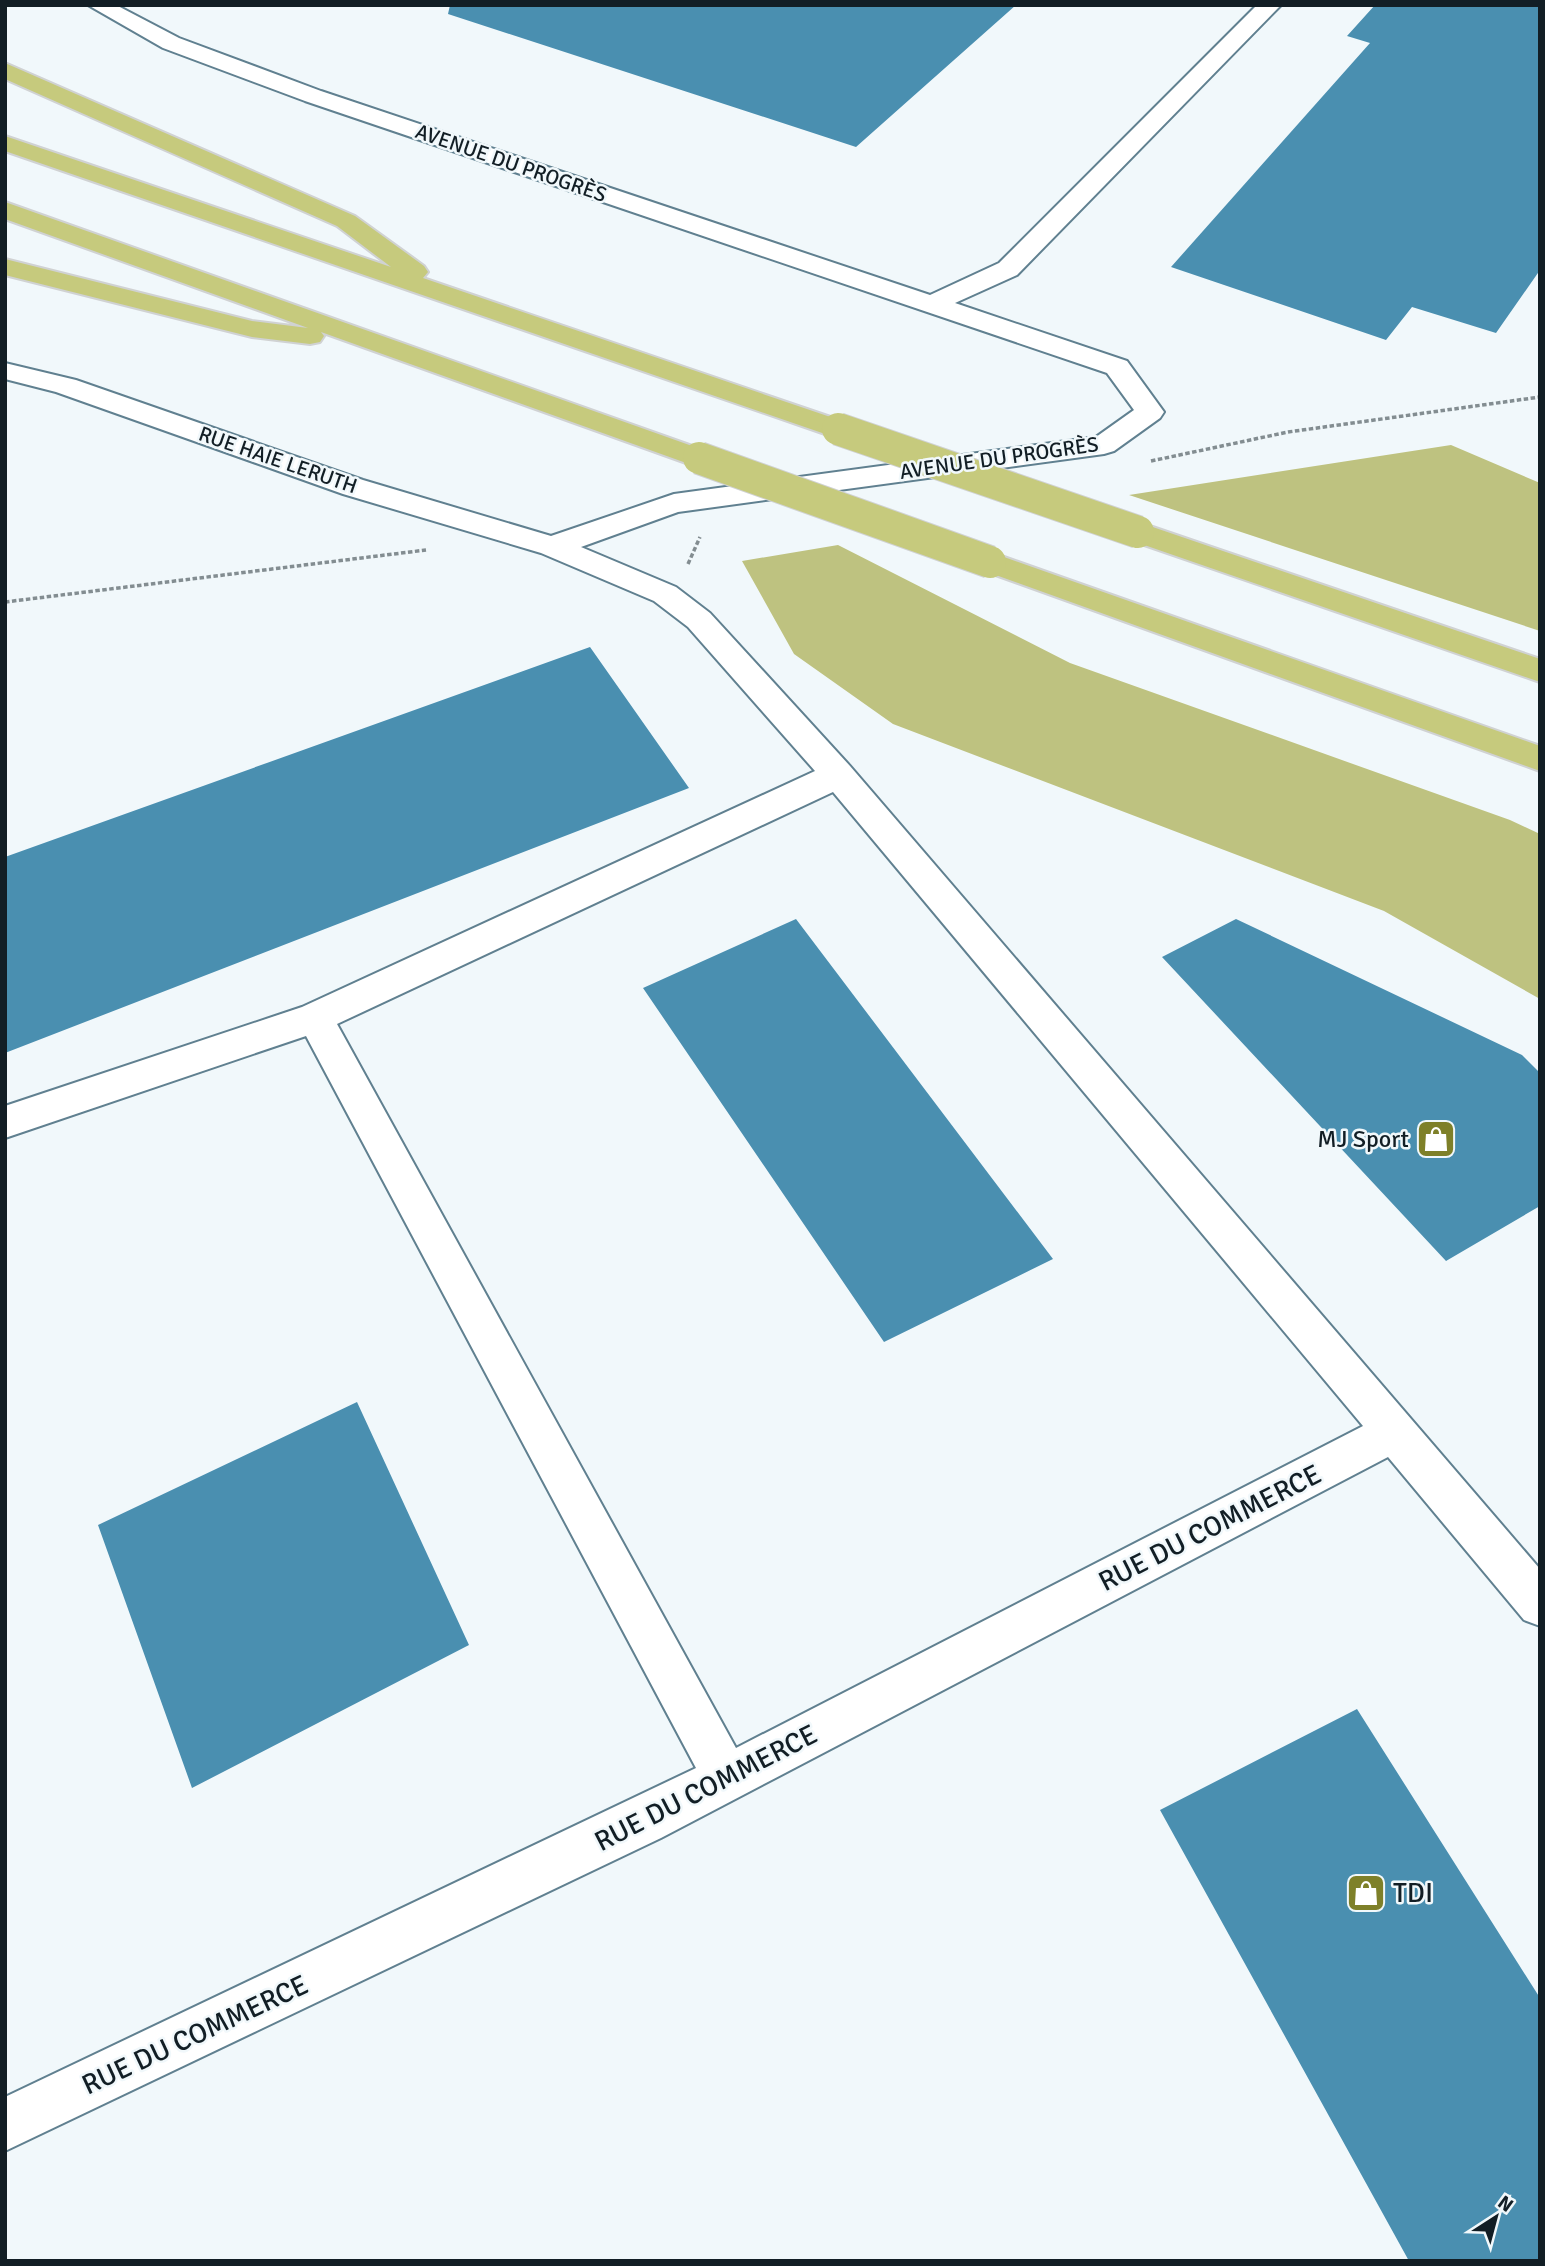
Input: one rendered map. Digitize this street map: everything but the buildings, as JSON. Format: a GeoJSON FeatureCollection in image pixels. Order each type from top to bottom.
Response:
{"type":"FeatureCollection","features":[{"type":"Feature","properties":{"kind":"highway"},"geometry":{"type":"LineString","coordinates":[[5,70],[346,221],[445,294]]}},
{"type":"Feature","properties":{"kind":"highway"},"geometry":{"type":"LineString","coordinates":[[5,143],[1540,671]]}},
{"type":"Feature","properties":{"kind":"highway"},"geometry":{"type":"LineString","coordinates":[[5,210],[1540,759]]}},
{"type":"Feature","properties":{"kind":"highway"},"geometry":{"type":"LineString","coordinates":[[5,267],[252,329],[377,343]]}},
{"type":"Feature","properties":{"kind":"street","name":"AVENUE DU PROGRÈS"},"geometry":{"type":"LineString","coordinates":[[99,5],[171,43],[313,96],[1118,367],[1150,412],[1104,445],[674,503],[552,546]]}},
{"type":"Feature","properties":{"kind":"street"},"geometry":{"type":"LineString","coordinates":[[930,305],[1008,269],[1270,5]]}},
{"type":"Feature","properties":{"kind":"street","name":"RUE HAIE LERUTH"},"geometry":{"type":"LineString","coordinates":[[5,370],[66,386],[354,487],[552,546],[665,594],[699,620],[838,775],[1540,1604]]}},
{"type":"Feature","properties":{"kind":"street"},"geometry":{"type":"LineString","coordinates":[[5,1122],[315,1018],[838,775]]}},
{"type":"Feature","properties":{"kind":"street"},"geometry":{"type":"LineString","coordinates":[[315,1018],[727,1778]]}},
{"type":"Feature","properties":{"kind":"street","name":"RUE DU COMMERCE"},"geometry":{"type":"LineString","coordinates":[[5,2125],[620,1833],[1396,1432]]}},
{"type":"Feature","properties":{"kind":"path"},"geometry":{"type":"LineString","coordinates":[[1143,464],[1288,432],[1540,397]]}},
{"type":"Feature","properties":{"kind":"path"},"geometry":{"type":"LineString","coordinates":[[5,602],[339,561]]}},
{"type":"Feature","properties":{"kind":"green space"},"geometry":{"type":"Polygon","coordinates":[[[1451,445],[1540,483],[1540,631],[1129,495],[1451,445]]]}},
{"type":"Feature","properties":{"kind":"green space"},"geometry":{"type":"Polygon","coordinates":[[[838,545],[1070,663],[1510,820],[1540,834],[1540,999],[1384,911],[893,724],[794,654],[742,561],[838,545]]]}},
{"type":"Feature","properties":{"kind":"place","name":"MJ Sport"},"geometry":{"type":"Point","coordinates":[1436,1139]}},
{"type":"Feature","properties":{"kind":"place","name":"TDI"},"geometry":{"type":"Point","coordinates":[1366,1893]}}]}
